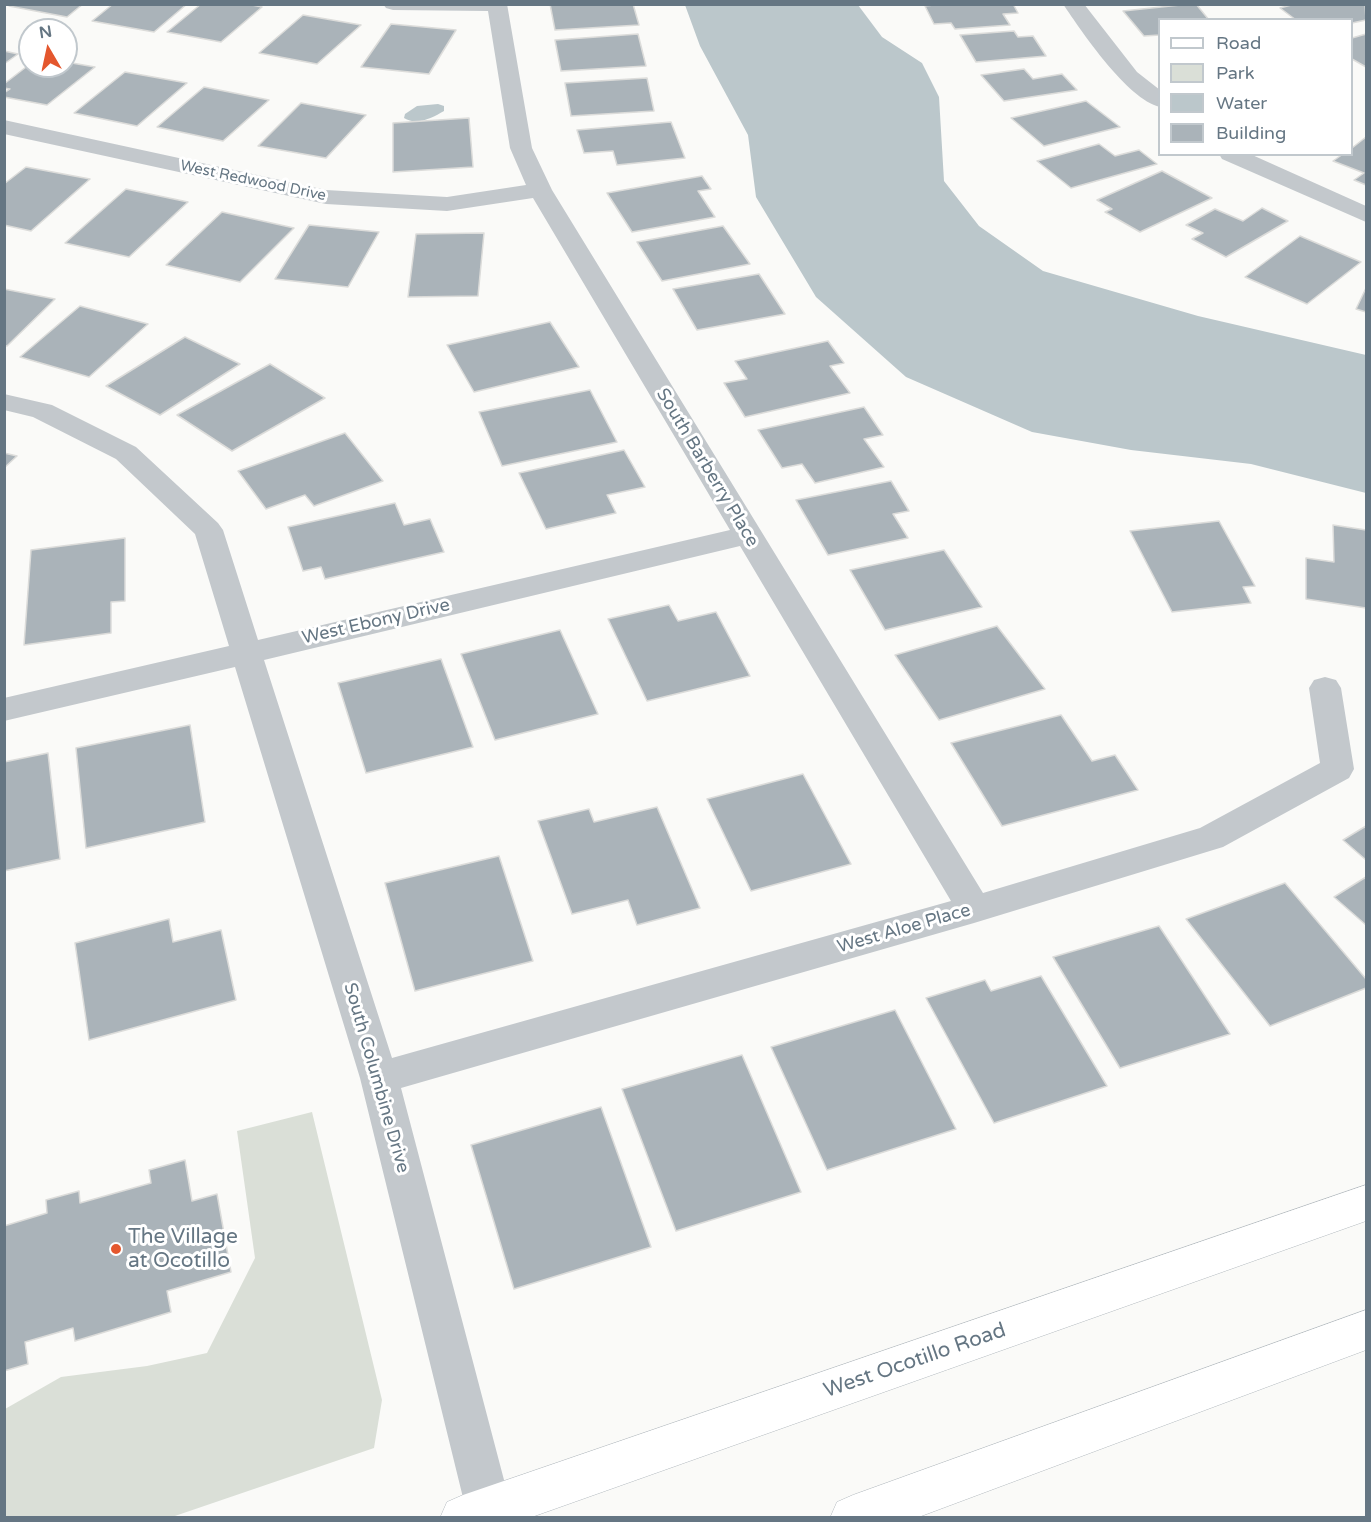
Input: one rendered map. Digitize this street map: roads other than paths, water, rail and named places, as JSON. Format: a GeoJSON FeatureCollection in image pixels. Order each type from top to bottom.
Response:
{"type":"FeatureCollection","features":[{"type":"Feature","properties":{"kind":"main road","name":"West Ocotillo Road"},"geometry":{"type":"LineString","coordinates":[[481,1515],[1366,1203]]}},
{"type":"Feature","properties":{"kind":"main road"},"geometry":{"type":"LineString","coordinates":[[853,1518],[1366,1330]]}},
{"type":"Feature","properties":{"kind":"street"},"geometry":{"type":"LineString","coordinates":[[393,4],[497,5]]}},
{"type":"Feature","properties":{"kind":"street"},"geometry":{"type":"LineString","coordinates":[[1073,4],[1129,77],[1158,99]]}},
{"type":"Feature","properties":{"kind":"street","name":"South Barberry Place"},"geometry":{"type":"LineString","coordinates":[[497,5],[521,148],[540,190],[974,909]]}},
{"type":"Feature","properties":{"kind":"street","name":"West Redwood Drive"},"geometry":{"type":"LineString","coordinates":[[4,127],[326,197],[447,204],[540,190]]}},
{"type":"Feature","properties":{"kind":"street"},"geometry":{"type":"LineString","coordinates":[[1234,156],[1366,215]]}},
{"type":"Feature","properties":{"kind":"street","name":"South Columbine Drive"},"geometry":{"type":"LineString","coordinates":[[4,402],[42,411],[126,453],[208,530],[379,1078],[481,1515]]}},
{"type":"Feature","properties":{"kind":"street","name":"West Ebony Drive"},"geometry":{"type":"LineString","coordinates":[[4,710],[748,535]]}},
{"type":"Feature","properties":{"kind":"street","name":"West Aloe Place"},"geometry":{"type":"LineString","coordinates":[[379,1078],[974,909],[1212,838],[1337,769],[1325,688]]}},
{"type":"Feature","properties":{"kind":"water"},"geometry":{"type":"Polygon","coordinates":[[[685,5],[858,5],[882,37],[922,63],[939,97],[944,181],[979,226],[1043,271],[1198,316],[1366,355],[1366,493],[1251,464],[1131,450],[1032,432],[906,377],[816,297],[756,197],[748,135],[700,46],[685,5]]]}},
{"type":"Feature","properties":{"kind":"water"},"geometry":{"type":"Polygon","coordinates":[[[438,104],[444,106],[444,111],[429,118],[414,121],[404,118],[405,114],[417,106],[438,104]]]}},
{"type":"Feature","properties":{"kind":"place","name":"The Village at Ocotillo"},"geometry":{"type":"Point","coordinates":[116,1249]}}]}
